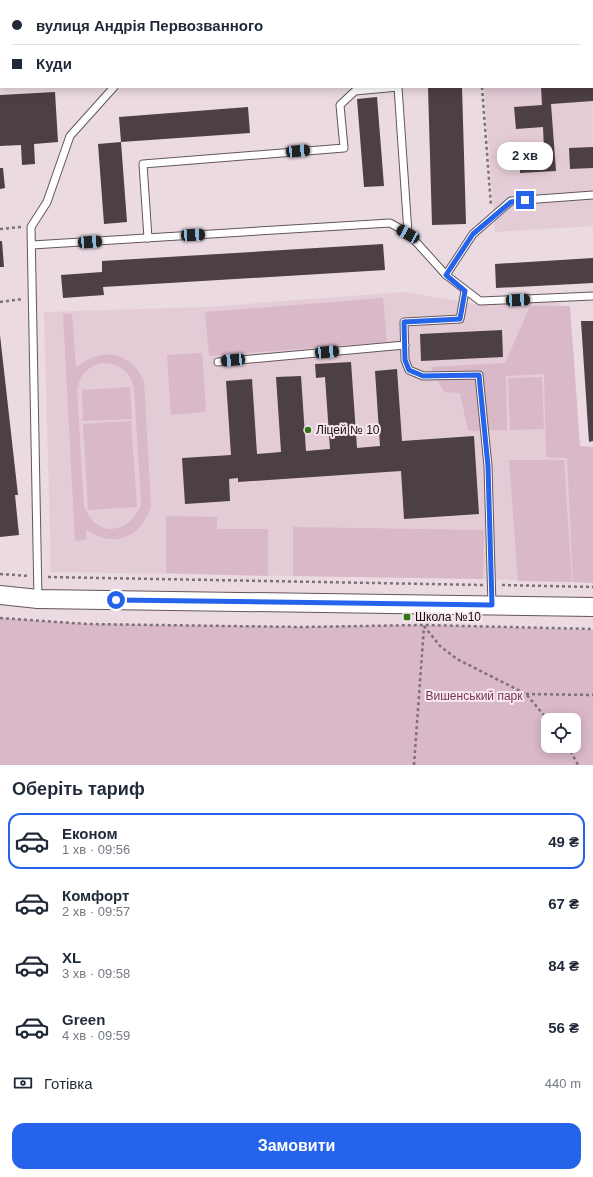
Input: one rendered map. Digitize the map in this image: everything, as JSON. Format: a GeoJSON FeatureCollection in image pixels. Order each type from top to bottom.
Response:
{"type":"FeatureCollection","features":[{"type":"Feature","properties":{"kind":"street"},"geometry":{"type":"LineString","coordinates":[[0,595],[38,599],[593,607]]}},
{"type":"Feature","properties":{"kind":"lane"},"geometry":{"type":"LineString","coordinates":[[38,599],[31,227],[47,202],[70,136],[113,88]]}},
{"type":"Feature","properties":{"kind":"lane"},"geometry":{"type":"LineString","coordinates":[[148,238],[143,164],[344,148],[340,105],[355,91],[387,88]]}},
{"type":"Feature","properties":{"kind":"lane"},"geometry":{"type":"LineString","coordinates":[[398,88],[408,234]]}},
{"type":"Feature","properties":{"kind":"lane"},"geometry":{"type":"LineString","coordinates":[[446,275],[473,234],[511,202],[593,195]]}},
{"type":"Feature","properties":{"kind":"lane"},"geometry":{"type":"LineString","coordinates":[[32,245],[390,223],[408,234],[446,275],[480,301],[593,296]]}},
{"type":"Feature","properties":{"kind":"lane"},"geometry":{"type":"LineString","coordinates":[[465,291],[460,319],[404,322],[405,360],[409,370],[423,376],[479,375],[488,466],[492,605]]}},
{"type":"Feature","properties":{"kind":"lane"},"geometry":{"type":"LineString","coordinates":[[218,362],[405,346]]}},
{"type":"Feature","properties":{"kind":"path"},"geometry":{"type":"LineString","coordinates":[[482,88],[492,217]]}},
{"type":"Feature","properties":{"kind":"path"},"geometry":{"type":"LineString","coordinates":[[0,229],[31,227]]}},
{"type":"Feature","properties":{"kind":"path"},"geometry":{"type":"LineString","coordinates":[[0,302],[16,300]]}},
{"type":"Feature","properties":{"kind":"path"},"geometry":{"type":"LineString","coordinates":[[0,574],[38,577],[593,587]]}},
{"type":"Feature","properties":{"kind":"path"},"geometry":{"type":"LineString","coordinates":[[0,618],[87,624],[301,627],[424,626],[593,629]]}},
{"type":"Feature","properties":{"kind":"path"},"geometry":{"type":"LineString","coordinates":[[424,626],[440,646],[457,659],[526,694],[542,713]]}},
{"type":"Feature","properties":{"kind":"path"},"geometry":{"type":"LineString","coordinates":[[414,765],[424,626]]}},
{"type":"Feature","properties":{"kind":"path"},"geometry":{"type":"LineString","coordinates":[[526,694],[593,695]]}},
{"type":"Feature","properties":{"kind":"path"},"geometry":{"type":"LineString","coordinates":[[572,753],[578,765]]}},
{"type":"Feature","properties":{"kind":"shaded area"},"geometry":{"type":"Polygon","coordinates":[[[484,88],[592,88],[593,226],[495,232],[484,88]]]}},
{"type":"Feature","properties":{"kind":"shaded area","name":"Ліцей № 10"},"geometry":{"type":"Polygon","coordinates":[[[404,292],[481,305],[559,302],[577,582],[486,579],[51,572],[44,312],[205,307],[404,292]]]}},
{"type":"Feature","properties":{"kind":"green space"},"geometry":{"type":"Polygon","coordinates":[[[383,298],[387,342],[209,356],[205,312],[383,298]]]}},
{"type":"Feature","properties":{"kind":"green space"},"geometry":{"type":"Polygon","coordinates":[[[530,306],[570,306],[580,446],[593,447],[593,583],[573,582],[567,458],[546,457],[544,374],[506,376],[507,430],[468,431],[460,393],[444,392],[430,367],[505,363],[530,306]]]}},
{"type":"Feature","properties":{"kind":"green space"},"geometry":{"type":"Polygon","coordinates":[[[63,314],[72,314],[76,368],[85,361],[95,357],[114,355],[131,363],[144,381],[151,506],[147,517],[141,526],[126,537],[107,539],[86,529],[86,540],[75,541],[63,314]],[[101,363],[88,369],[82,376],[77,390],[84,507],[91,519],[99,526],[114,529],[121,527],[133,518],[141,504],[134,388],[130,377],[123,369],[107,363],[101,363]]]}},
{"type":"Feature","properties":{"kind":"green space"},"geometry":{"type":"Polygon","coordinates":[[[202,353],[206,412],[171,415],[167,355],[202,353]]]}},
{"type":"Feature","properties":{"kind":"green space"},"geometry":{"type":"Polygon","coordinates":[[[542,377],[544,429],[510,430],[508,378],[542,377]]]}},
{"type":"Feature","properties":{"kind":"green space"},"geometry":{"type":"Polygon","coordinates":[[[130,387],[132,419],[83,421],[82,390],[130,387]]]}},
{"type":"Feature","properties":{"kind":"green space"},"geometry":{"type":"Polygon","coordinates":[[[131,421],[137,507],[88,510],[83,424],[131,421]]]}},
{"type":"Feature","properties":{"kind":"green space"},"geometry":{"type":"Polygon","coordinates":[[[509,460],[564,460],[572,582],[518,581],[509,460]]]}},
{"type":"Feature","properties":{"kind":"green space"},"geometry":{"type":"Polygon","coordinates":[[[166,516],[217,517],[217,529],[268,529],[268,576],[166,573],[166,516]]]}},
{"type":"Feature","properties":{"kind":"green space"},"geometry":{"type":"Polygon","coordinates":[[[293,527],[484,530],[483,579],[293,576],[293,527]]]}},
{"type":"Feature","properties":{"kind":"green space","name":"Вишенський парк"},"geometry":{"type":"Polygon","coordinates":[[[0,618],[87,624],[301,627],[424,625],[593,630],[593,765],[0,765],[0,618]]]}},
{"type":"Feature","properties":{"kind":"building"},"geometry":{"type":"Polygon","coordinates":[[[428,88],[462,88],[466,224],[432,225],[428,88]]]}},
{"type":"Feature","properties":{"kind":"building"},"geometry":{"type":"Polygon","coordinates":[[[541,88],[593,88],[593,101],[551,104],[556,171],[520,173],[519,152],[544,150],[543,127],[516,129],[514,107],[542,105],[541,88]]]}},
{"type":"Feature","properties":{"kind":"building"},"geometry":{"type":"Polygon","coordinates":[[[55,92],[58,142],[34,144],[35,164],[22,165],[21,145],[0,146],[0,95],[55,92]]]}},
{"type":"Feature","properties":{"kind":"building"},"geometry":{"type":"Polygon","coordinates":[[[377,97],[384,186],[364,187],[357,99],[377,97]]]}},
{"type":"Feature","properties":{"kind":"building"},"geometry":{"type":"Polygon","coordinates":[[[248,107],[250,133],[121,142],[119,117],[248,107]]]}},
{"type":"Feature","properties":{"kind":"building"},"geometry":{"type":"Polygon","coordinates":[[[121,142],[127,222],[104,224],[98,144],[121,142]]]}},
{"type":"Feature","properties":{"kind":"building"},"geometry":{"type":"Polygon","coordinates":[[[593,147],[593,168],[570,169],[569,148],[593,147]]]}},
{"type":"Feature","properties":{"kind":"building"},"geometry":{"type":"Polygon","coordinates":[[[0,168],[3,168],[5,188],[0,189],[0,168]]]}},
{"type":"Feature","properties":{"kind":"building"},"geometry":{"type":"Polygon","coordinates":[[[0,241],[2,241],[4,267],[0,267],[0,241]]]}},
{"type":"Feature","properties":{"kind":"building"},"geometry":{"type":"Polygon","coordinates":[[[383,244],[385,270],[103,287],[104,295],[63,298],[61,275],[102,272],[102,261],[383,244]]]}},
{"type":"Feature","properties":{"kind":"building"},"geometry":{"type":"Polygon","coordinates":[[[593,258],[593,283],[496,288],[495,264],[593,258]]]}},
{"type":"Feature","properties":{"kind":"building"},"geometry":{"type":"Polygon","coordinates":[[[581,321],[593,321],[593,441],[589,442],[581,321]]]}},
{"type":"Feature","properties":{"kind":"building"},"geometry":{"type":"Polygon","coordinates":[[[502,330],[503,357],[421,361],[420,334],[502,330]]]}},
{"type":"Feature","properties":{"kind":"building"},"geometry":{"type":"Polygon","coordinates":[[[0,335],[18,495],[15,495],[19,535],[0,537],[0,335]]]}},
{"type":"Feature","properties":{"kind":"building"},"geometry":{"type":"Polygon","coordinates":[[[351,362],[357,448],[380,446],[375,371],[397,369],[402,441],[474,436],[479,514],[404,519],[401,471],[238,482],[238,478],[229,479],[230,501],[185,504],[182,458],[231,455],[226,381],[252,379],[257,454],[281,452],[276,377],[301,376],[306,451],[330,449],[325,377],[316,378],[315,364],[351,362]]]}},
{"type":"Feature","properties":{"kind":"place","name":"Ліцей № 10"},"geometry":{"type":"Point","coordinates":[308,430]}},
{"type":"Feature","properties":{"kind":"place","name":"Школа №10"},"geometry":{"type":"Point","coordinates":[407,617]}},
{"type":"Feature","properties":{"kind":"route"},"geometry":{"type":"LineString","coordinates":[[116,600],[492,605],[488,466],[479,375],[423,376],[409,370],[405,360],[404,322],[460,319],[465,291],[446,275],[473,234],[511,202],[525,200]]}}]}
